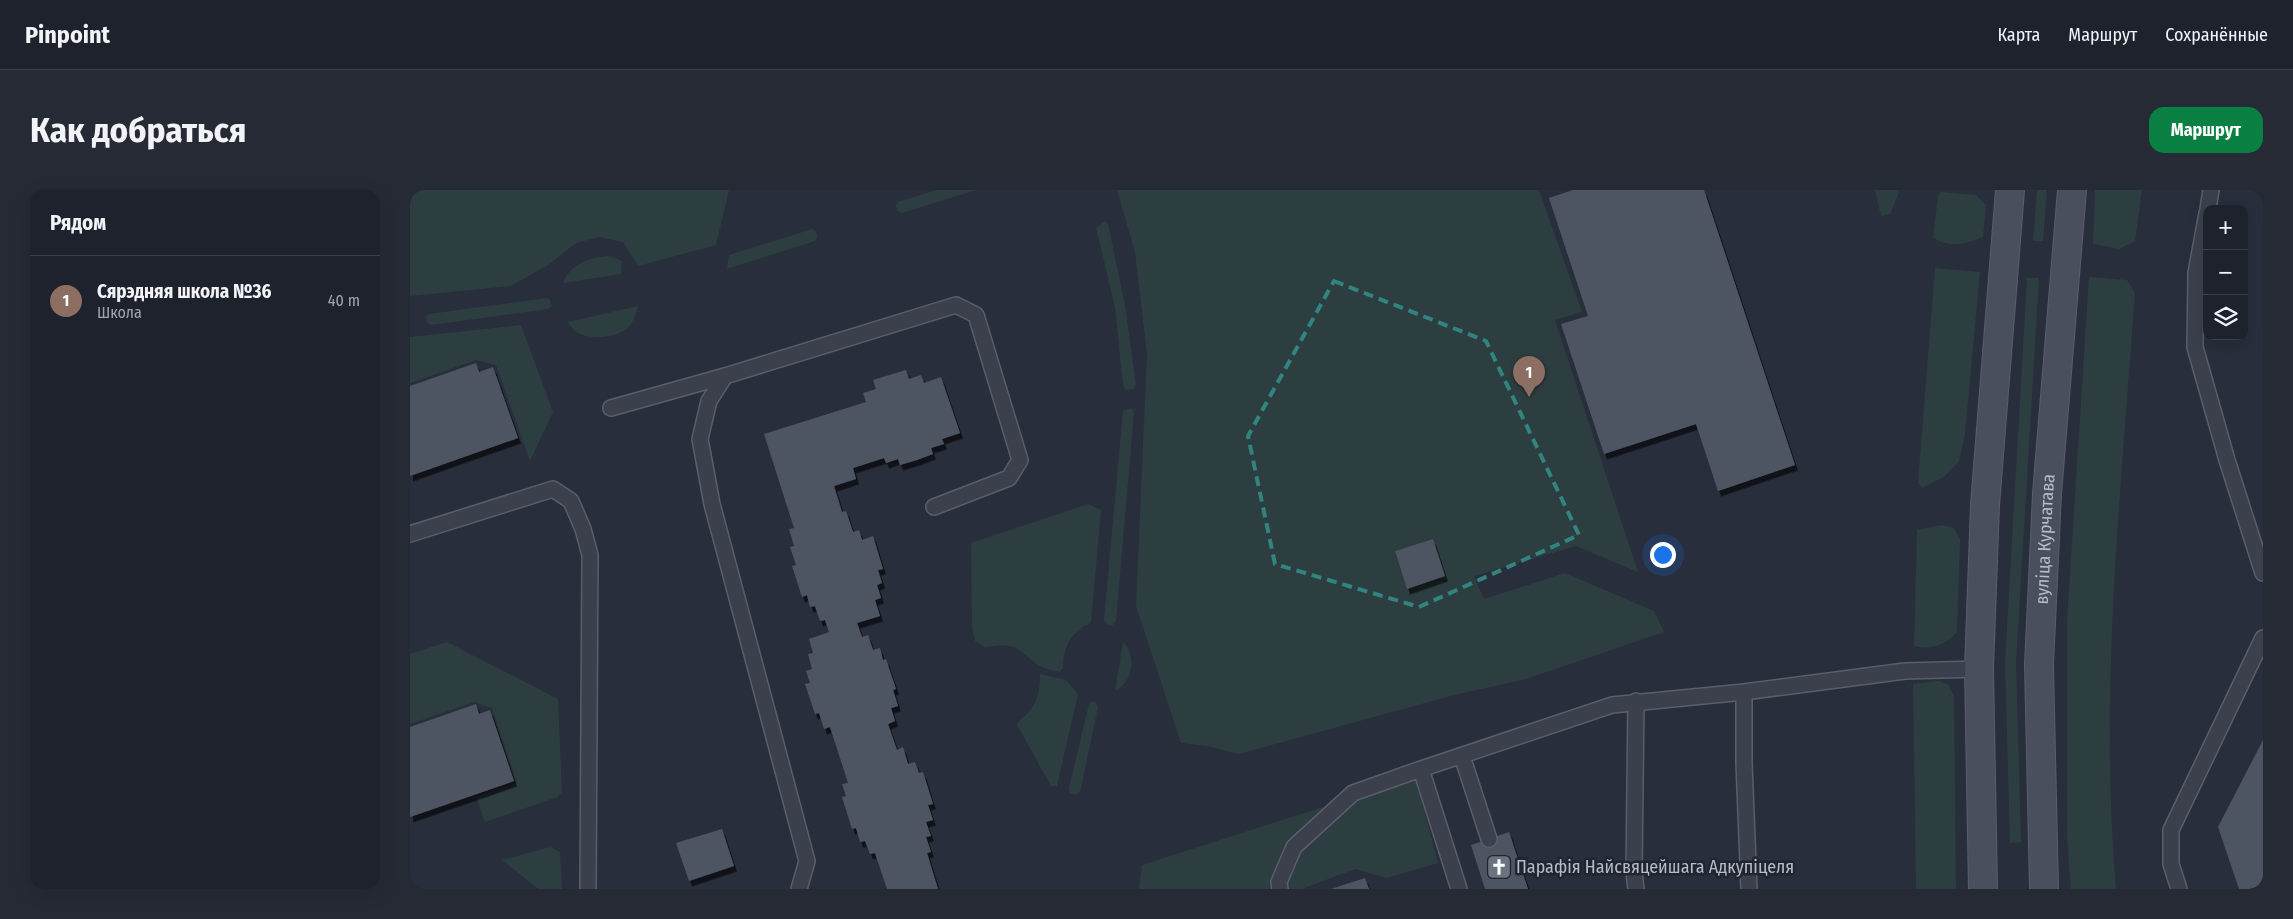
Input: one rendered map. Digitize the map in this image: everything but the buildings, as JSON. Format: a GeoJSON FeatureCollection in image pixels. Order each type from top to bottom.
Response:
{"type":"FeatureCollection","features":[{"type":"Feature","properties":{"kind":"main road"},"geometry":{"type":"LineString","coordinates":[[1983,889],[1979,669],[1985,505],[2010,190]]}},
{"type":"Feature","properties":{"kind":"main road","name":"вуліца Курчатава"},"geometry":{"type":"LineString","coordinates":[[2044,889],[2039,665],[2047,494],[2072,190]]}},
{"type":"Feature","properties":{"kind":"lane"},"geometry":{"type":"LineString","coordinates":[[2209,205],[2211,190]]}},
{"type":"Feature","properties":{"kind":"lane"},"geometry":{"type":"LineString","coordinates":[[2203,235],[2196,273],[2195,347],[2227,460],[2263,573]]}},
{"type":"Feature","properties":{"kind":"lane"},"geometry":{"type":"LineString","coordinates":[[612,408],[725,376],[956,305],[976,315],[1020,460],[1010,478],[934,507]]}},
{"type":"Feature","properties":{"kind":"lane"},"geometry":{"type":"LineString","coordinates":[[725,376],[709,401],[700,439],[712,504],[807,862],[800,889]]}},
{"type":"Feature","properties":{"kind":"lane"},"geometry":{"type":"LineString","coordinates":[[410,534],[552,489],[571,501],[583,529],[590,555],[588,889]]}},
{"type":"Feature","properties":{"kind":"lane"},"geometry":{"type":"LineString","coordinates":[[2179,889],[2171,864],[2171,830],[2263,638]]}},
{"type":"Feature","properties":{"kind":"lane"},"geometry":{"type":"LineString","coordinates":[[1280,889],[1279,882],[1294,847],[1353,793],[1612,705],[1744,692],[1905,671],[1979,669]]}},
{"type":"Feature","properties":{"kind":"lane"},"geometry":{"type":"LineString","coordinates":[[1744,692],[1744,763],[1749,889]]}},
{"type":"Feature","properties":{"kind":"lane"},"geometry":{"type":"LineString","coordinates":[[1636,702],[1634,872],[1636,889]]}},
{"type":"Feature","properties":{"kind":"lane"},"geometry":{"type":"LineString","coordinates":[[1462,756],[1488,839]]}},
{"type":"Feature","properties":{"kind":"lane"},"geometry":{"type":"LineString","coordinates":[[1422,769],[1459,889]]}},
{"type":"Feature","properties":{"kind":"highlighted area"},"geometry":{"type":"Polygon","coordinates":[[[1334,281],[1486,341],[1579,535],[1419,607],[1275,564],[1248,436],[1334,281]]]}},
{"type":"Feature","properties":{"kind":"shaded area"},"geometry":{"type":"Polygon","coordinates":[[[410,190],[729,190],[716,245],[638,266],[623,242],[599,237],[576,243],[548,265],[511,286],[410,296],[410,190]]]}},
{"type":"Feature","properties":{"kind":"shaded area"},"geometry":{"type":"Polygon","coordinates":[[[936,190],[976,190],[902,213],[897,211],[896,206],[898,202],[936,190]]]}},
{"type":"Feature","properties":{"kind":"shaded area"},"geometry":{"type":"Polygon","coordinates":[[[1117,190],[1539,190],[1582,312],[1555,320],[1638,572],[1576,546],[1474,576],[1484,599],[1565,573],[1654,611],[1664,632],[1526,679],[1454,695],[1239,754],[1207,746],[1181,743],[1136,606],[1147,354],[1135,252],[1117,190]],[[1433,539],[1395,551],[1407,589],[1445,576],[1433,539]]]}},
{"type":"Feature","properties":{"kind":"shaded area"},"geometry":{"type":"Polygon","coordinates":[[[1875,190],[1900,190],[1890,214],[1881,216],[1875,190]]]}},
{"type":"Feature","properties":{"kind":"shaded area"},"geometry":{"type":"Polygon","coordinates":[[[2037,190],[2047,190],[2043,241],[2033,241],[2037,190]]]}},
{"type":"Feature","properties":{"kind":"shaded area"},"geometry":{"type":"Polygon","coordinates":[[[2095,190],[2142,190],[2135,241],[2119,249],[2093,244],[2095,190]]]}},
{"type":"Feature","properties":{"kind":"shaded area"},"geometry":{"type":"Polygon","coordinates":[[[1940,192],[1976,195],[1986,205],[1983,237],[1971,242],[1951,244],[1939,241],[1933,237],[1940,192]]]}},
{"type":"Feature","properties":{"kind":"shaded area"},"geometry":{"type":"Polygon","coordinates":[[[1105,221],[1108,224],[1125,305],[1136,385],[1133,389],[1125,390],[1123,385],[1115,307],[1096,228],[1105,221]]]}},
{"type":"Feature","properties":{"kind":"shaded area"},"geometry":{"type":"Polygon","coordinates":[[[812,229],[816,231],[817,237],[815,241],[727,269],[729,255],[812,229]]]}},
{"type":"Feature","properties":{"kind":"shaded area"},"geometry":{"type":"Polygon","coordinates":[[[610,256],[622,261],[621,274],[563,283],[571,270],[582,262],[610,256]]]}},
{"type":"Feature","properties":{"kind":"shaded area"},"geometry":{"type":"Polygon","coordinates":[[[1935,268],[1980,272],[1965,434],[1959,461],[1944,477],[1922,488],[1918,483],[1935,268]]]}},
{"type":"Feature","properties":{"kind":"shaded area"},"geometry":{"type":"Polygon","coordinates":[[[2089,277],[2127,280],[2135,293],[2118,516],[2111,665],[2111,814],[2116,889],[2071,889],[2067,836],[2067,621],[2089,277]]]}},
{"type":"Feature","properties":{"kind":"shaded area"},"geometry":{"type":"Polygon","coordinates":[[[2027,278],[2039,278],[2016,663],[2021,842],[2010,843],[2005,663],[2027,278]]]}},
{"type":"Feature","properties":{"kind":"shaded area"},"geometry":{"type":"Polygon","coordinates":[[[547,298],[552,306],[548,309],[431,325],[427,322],[426,316],[429,314],[547,298]]]}},
{"type":"Feature","properties":{"kind":"shaded area"},"geometry":{"type":"Polygon","coordinates":[[[638,306],[628,328],[609,336],[594,337],[581,334],[575,331],[568,322],[638,306]]]}},
{"type":"Feature","properties":{"kind":"shaded area"},"geometry":{"type":"Polygon","coordinates":[[[521,325],[553,412],[530,461],[496,365],[476,360],[410,383],[410,337],[521,325]]]}},
{"type":"Feature","properties":{"kind":"shaded area"},"geometry":{"type":"Polygon","coordinates":[[[1132,408],[1134,413],[1116,621],[1112,626],[1108,625],[1104,620],[1123,411],[1132,408]]]}},
{"type":"Feature","properties":{"kind":"shaded area"},"geometry":{"type":"Polygon","coordinates":[[[1088,504],[1101,510],[1091,622],[1076,632],[1069,641],[1065,651],[1063,668],[1060,672],[1039,666],[1014,647],[1003,645],[984,647],[975,641],[972,628],[971,543],[1088,504]]]}},
{"type":"Feature","properties":{"kind":"shaded area"},"geometry":{"type":"Polygon","coordinates":[[[1942,525],[1954,528],[1960,539],[1957,632],[1947,641],[1937,646],[1914,646],[1917,530],[1942,525]]]}},
{"type":"Feature","properties":{"kind":"shaded area"},"geometry":{"type":"Polygon","coordinates":[[[447,642],[558,699],[562,792],[558,797],[485,822],[476,797],[517,783],[492,708],[474,702],[410,724],[410,654],[447,642]]]}},
{"type":"Feature","properties":{"kind":"shaded area"},"geometry":{"type":"Polygon","coordinates":[[[1123,642],[1130,654],[1131,668],[1126,682],[1115,691],[1123,642]]]}},
{"type":"Feature","properties":{"kind":"shaded area"},"geometry":{"type":"Polygon","coordinates":[[[1040,674],[1066,680],[1078,694],[1057,786],[1051,786],[1017,725],[1036,700],[1040,674]]]}},
{"type":"Feature","properties":{"kind":"shaded area"},"geometry":{"type":"Polygon","coordinates":[[[1939,681],[1948,684],[1954,697],[1956,889],[1916,889],[1913,684],[1939,681]]]}},
{"type":"Feature","properties":{"kind":"shaded area"},"geometry":{"type":"Polygon","coordinates":[[[1091,702],[1095,702],[1098,707],[1080,792],[1076,795],[1070,793],[1069,788],[1091,702]]]}},
{"type":"Feature","properties":{"kind":"shaded area"},"geometry":{"type":"Polygon","coordinates":[[[1416,777],[1438,863],[1387,878],[1355,869],[1302,889],[1139,889],[1142,865],[1416,777]]]}},
{"type":"Feature","properties":{"kind":"shaded area"},"geometry":{"type":"Polygon","coordinates":[[[550,847],[560,852],[562,889],[538,889],[502,860],[550,847]]]}},
{"type":"Feature","properties":{"kind":"place","name":"Сярэдняя школа №36"},"geometry":{"type":"Point","coordinates":[1529,397]}},
{"type":"Feature","properties":{"kind":"place","name":"Парафія Найсвяцейшага Адкупіцеля"},"geometry":{"type":"Point","coordinates":[1499,867]}}]}
